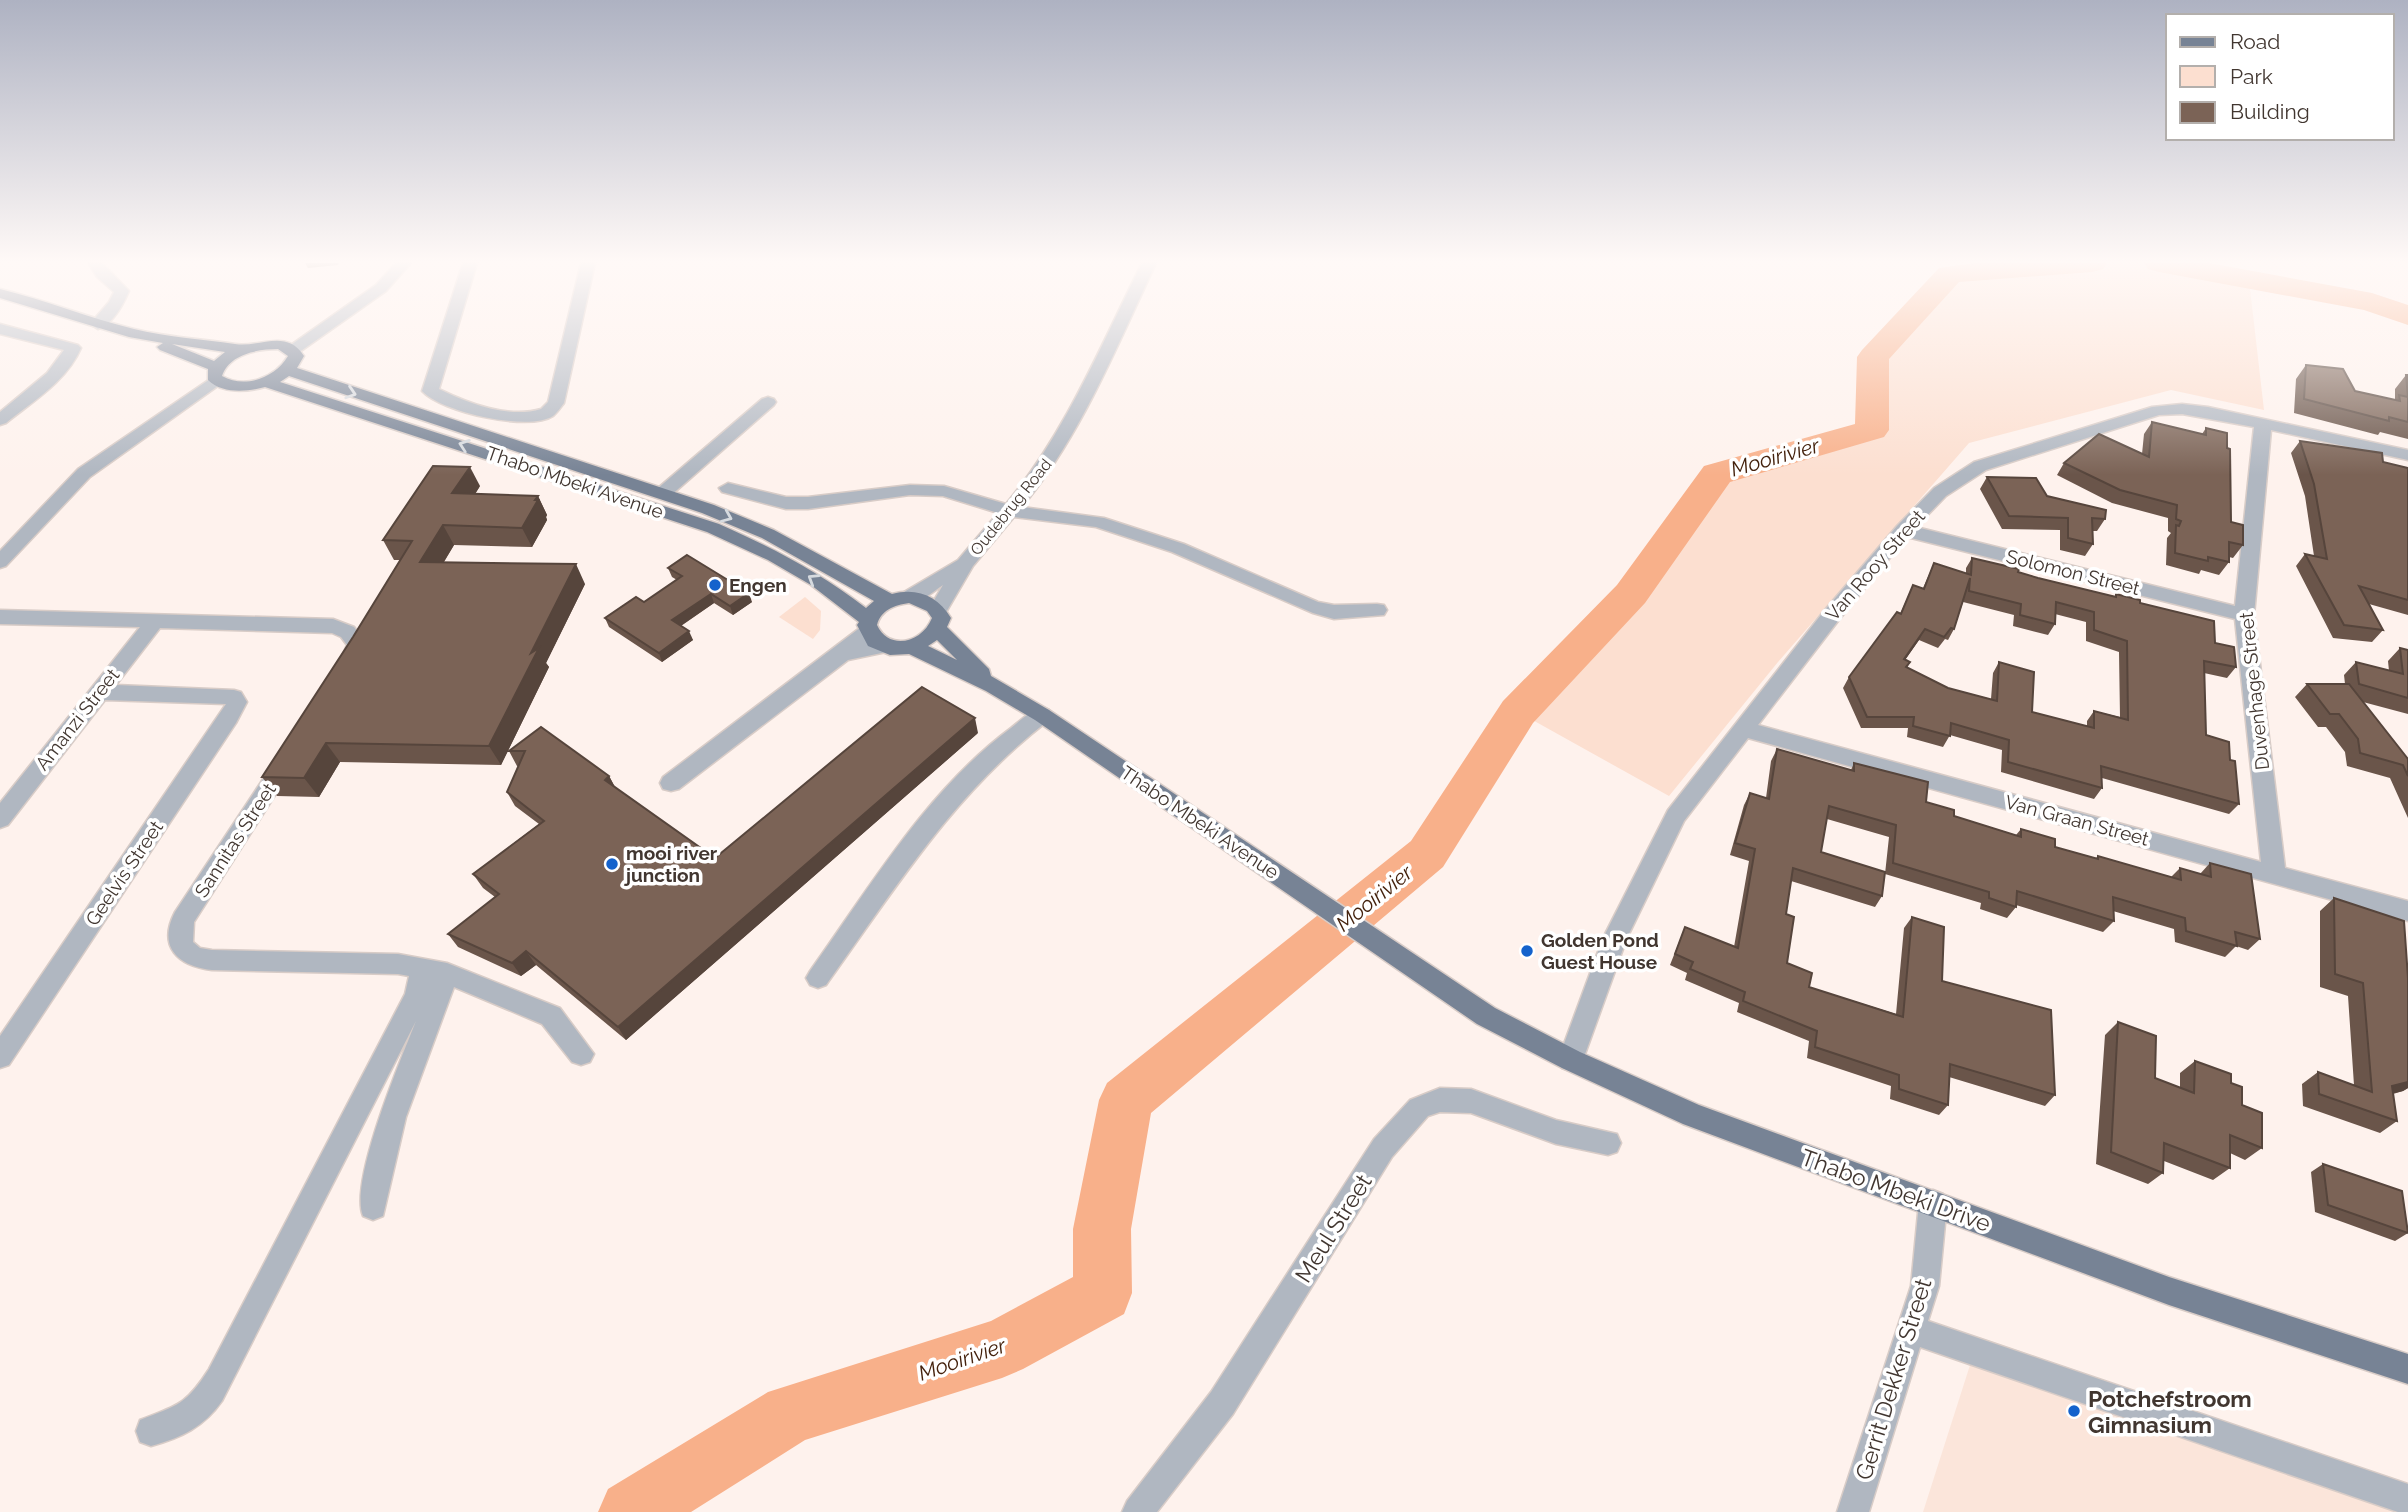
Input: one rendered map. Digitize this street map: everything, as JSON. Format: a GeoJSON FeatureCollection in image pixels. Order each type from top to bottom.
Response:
{"type":"FeatureCollection","features":[{"type":"Feature","properties":{"kind":"main road"},"geometry":{"type":"LineString","coordinates":[[134,334],[242,350]]}},
{"type":"Feature","properties":{"kind":"main road"},"geometry":{"type":"LineString","coordinates":[[134,334],[216,374],[236,387],[265,382],[287,370],[296,356],[293,350],[275,344],[242,350],[226,358],[216,374]]}},
{"type":"Feature","properties":{"kind":"main road","name":"Thabo Mbeki Avenue"},"geometry":{"type":"LineString","coordinates":[[287,370],[663,493],[768,534],[890,601]]}},
{"type":"Feature","properties":{"kind":"main road","name":"Thabo Mbeki Avenue"},"geometry":{"type":"LineString","coordinates":[[265,382],[713,528],[774,556],[818,581],[868,625]]}},
{"type":"Feature","properties":{"kind":"main road"},"geometry":{"type":"LineString","coordinates":[[911,597],[928,601],[938,619],[928,640],[912,647],[884,646],[871,638],[868,625],[877,608],[890,601],[911,597]]}},
{"type":"Feature","properties":{"kind":"main road","name":"Thabo Mbeki Avenue"},"geometry":{"type":"LineString","coordinates":[[938,619],[993,686]]}},
{"type":"Feature","properties":{"kind":"main road","name":"Thabo Mbeki Avenue"},"geometry":{"type":"LineString","coordinates":[[912,647],[993,686],[1042,715],[1405,962]]}},
{"type":"Feature","properties":{"kind":"main road","name":"Thabo Mbeki Drive"},"geometry":{"type":"LineString","coordinates":[[1405,962],[1486,1016],[1571,1060],[1692,1115],[2169,1291],[2408,1369]]}},
{"type":"Feature","properties":{"kind":"street"},"geometry":{"type":"LineString","coordinates":[[0,420],[71,355],[73,348],[19,334]]}},
{"type":"Feature","properties":{"kind":"street"},"geometry":{"type":"LineString","coordinates":[[275,344],[298,334]]}},
{"type":"Feature","properties":{"kind":"street"},"geometry":{"type":"LineString","coordinates":[[293,350],[315,334]]}},
{"type":"Feature","properties":{"kind":"street"},"geometry":{"type":"LineString","coordinates":[[448,334],[430,391],[449,401],[494,414],[538,417],[553,410],[556,403],[572,334]]}},
{"type":"Feature","properties":{"kind":"street","name":"Oudebrug Road"},"geometry":{"type":"LineString","coordinates":[[938,619],[966,562],[1042,472],[1115,334]]}},
{"type":"Feature","properties":{"kind":"street"},"geometry":{"type":"LineString","coordinates":[[0,562],[85,473],[216,374]]}},
{"type":"Feature","properties":{"kind":"street"},"geometry":{"type":"LineString","coordinates":[[145,429],[236,387]]}},
{"type":"Feature","properties":{"kind":"street"},"geometry":{"type":"LineString","coordinates":[[663,493],[768,402]]}},
{"type":"Feature","properties":{"kind":"street","name":"Van Rooy Street"},"geometry":{"type":"LineString","coordinates":[[1571,1060],[1615,938],[1676,816],[1831,616],[1903,530],[1940,492],[1980,466],[2158,410],[2182,408],[2408,454]]}},
{"type":"Feature","properties":{"kind":"street","name":"Duvenhage Street"},"geometry":{"type":"LineString","coordinates":[[2263,424],[2244,615],[2274,874]]}},
{"type":"Feature","properties":{"kind":"street"},"geometry":{"type":"LineString","coordinates":[[727,488],[786,503],[924,490],[944,491],[1010,511],[1098,522],[1190,553],[1313,607],[1334,612],[1377,610]]}},
{"type":"Feature","properties":{"kind":"street","name":"Solomon Street"},"geometry":{"type":"LineString","coordinates":[[1903,530],[2244,615]]}},
{"type":"Feature","properties":{"kind":"street","name":"Oudebrug Road"},"geometry":{"type":"LineString","coordinates":[[911,597],[966,562]]}},
{"type":"Feature","properties":{"kind":"street"},"geometry":{"type":"LineString","coordinates":[[0,617],[321,625],[351,633],[357,645],[340,678]]}},
{"type":"Feature","properties":{"kind":"street","name":"Amanzi Street"},"geometry":{"type":"LineString","coordinates":[[0,819],[156,620]]}},
{"type":"Feature","properties":{"kind":"street"},"geometry":{"type":"LineString","coordinates":[[671,783],[842,654],[868,625]]}},
{"type":"Feature","properties":{"kind":"street"},"geometry":{"type":"LineString","coordinates":[[842,654],[884,646]]}},
{"type":"Feature","properties":{"kind":"street","name":"Geelvis Street"},"geometry":{"type":"LineString","coordinates":[[0,1057],[229,718],[237,702],[234,698],[224,696],[98,692]]}},
{"type":"Feature","properties":{"kind":"street"},"geometry":{"type":"LineString","coordinates":[[818,978],[934,818],[989,756],[1017,731],[1042,715]]}},
{"type":"Feature","properties":{"kind":"street","name":"Van Graan Street"},"geometry":{"type":"LineString","coordinates":[[1745,729],[2408,911]]}},
{"type":"Feature","properties":{"kind":"street","name":"Sannitas Street"},"geometry":{"type":"LineString","coordinates":[[295,747],[183,919],[179,932],[180,944],[187,954],[197,959],[420,967],[447,973],[551,1016],[582,1054]]}},
{"type":"Feature","properties":{"kind":"street"},"geometry":{"type":"LineString","coordinates":[[151,1432],[180,1424],[197,1412],[219,1379],[417,995],[421,980],[420,967]]}},
{"type":"Feature","properties":{"kind":"street"},"geometry":{"type":"LineString","coordinates":[[373,1207],[377,1171],[386,1136],[447,973]]}},
{"type":"Feature","properties":{"kind":"street","name":"Meul Street"},"geometry":{"type":"LineString","coordinates":[[1138,1512],[1223,1404],[1383,1148],[1419,1108],[1440,1100],[1471,1101],[1556,1132],[1608,1143]]}},
{"type":"Feature","properties":{"kind":"street","name":"Gerrit Dekker Street"},"geometry":{"type":"LineString","coordinates":[[1853,1512],[1925,1286],[1933,1203]]}},
{"type":"Feature","properties":{"kind":"street"},"geometry":{"type":"LineString","coordinates":[[1911,1330],[2408,1500]]}},
{"type":"Feature","properties":{"kind":"shaded area","name":"Potchefstroom Gimnasium"},"geometry":{"type":"Polygon","coordinates":[[[1979,1337],[2408,1484],[2408,1512],[1923,1512],[1979,1337]]]}},
{"type":"Feature","properties":{"kind":"green space"},"geometry":{"type":"Polygon","coordinates":[[[1895,334],[2255,334],[2264,410],[2171,390],[1969,443],[1778,662],[1669,796],[1518,712],[1631,594],[1717,474],[1872,430],[1873,357],[1895,334]]]}},
{"type":"Feature","properties":{"kind":"green space"},"geometry":{"type":"Polygon","coordinates":[[[805,597],[821,611],[820,630],[813,639],[779,617],[805,597]]]}},
{"type":"Feature","properties":{"kind":"building"},"geometry":{"type":"Polygon","coordinates":[[[2306,365],[2343,369],[2355,391],[2400,401],[2399,395],[2408,397],[2408,422],[2389,417],[2389,421],[2304,399],[2306,365]]]}},
{"type":"Feature","properties":{"kind":"building"},"geometry":{"type":"Polygon","coordinates":[[[2152,422],[2206,435],[2206,428],[2227,433],[2227,448],[2230,449],[2231,522],[2243,525],[2243,545],[2229,542],[2229,562],[2208,557],[2208,561],[2175,553],[2176,525],[2179,526],[2181,521],[2176,519],[2177,505],[2120,490],[2064,463],[2099,434],[2149,457],[2152,422]]]}},
{"type":"Feature","properties":{"kind":"building"},"geometry":{"type":"Polygon","coordinates":[[[2300,441],[2382,453],[2383,462],[2408,468],[2408,600],[2359,586],[2383,630],[2344,625],[2305,554],[2327,559],[2314,484],[2300,441]]]}},
{"type":"Feature","properties":{"kind":"building"},"geometry":{"type":"Polygon","coordinates":[[[433,466],[470,467],[452,493],[538,496],[535,500],[538,500],[522,528],[443,525],[420,562],[576,564],[531,653],[539,648],[489,746],[326,743],[304,778],[262,777],[412,541],[383,540],[433,466]]]}},
{"type":"Feature","properties":{"kind":"building"},"geometry":{"type":"Polygon","coordinates":[[[1987,477],[2036,478],[2047,496],[2106,510],[2105,519],[2092,518],[2093,544],[2068,538],[2068,518],[2009,516],[1987,477]]]}},
{"type":"Feature","properties":{"kind":"building"},"geometry":{"type":"Polygon","coordinates":[[[687,555],[749,593],[730,606],[711,594],[672,620],[689,631],[659,653],[605,618],[636,597],[644,602],[682,576],[668,568],[687,555]]]}},
{"type":"Feature","properties":{"kind":"building"},"geometry":{"type":"Polygon","coordinates":[[[1972,558],[2019,569],[2018,572],[2038,578],[2116,597],[2116,594],[2140,600],[2140,603],[2214,621],[2215,643],[2234,647],[2236,667],[2204,661],[2206,735],[2229,742],[2230,760],[2235,761],[2239,804],[2101,766],[2102,788],[2008,762],[2009,740],[1951,723],[1950,736],[1913,726],[1914,717],[1867,717],[1849,677],[1897,612],[1901,614],[1913,585],[1924,589],[1934,563],[1971,575],[1972,558]],[[1970,578],[1954,629],[1951,628],[1944,637],[1925,629],[1904,659],[1910,662],[1906,667],[1948,688],[1997,701],[1999,662],[2034,672],[2032,712],[2094,728],[2094,711],[2128,720],[2127,641],[2094,630],[2094,612],[2056,602],[2055,624],[2020,615],[2021,604],[1969,591],[1970,578]]]}},
{"type":"Feature","properties":{"kind":"building"},"geometry":{"type":"Polygon","coordinates":[[[2400,648],[2408,650],[2408,698],[2359,684],[2356,662],[2403,674],[2400,648]]]}},
{"type":"Feature","properties":{"kind":"building"},"geometry":{"type":"Polygon","coordinates":[[[2307,684],[2349,684],[2408,759],[2408,776],[2403,765],[2360,753],[2358,739],[2339,714],[2330,714],[2307,684]]]}},
{"type":"Feature","properties":{"kind":"building","name":"mooi river junction"},"geometry":{"type":"Polygon","coordinates":[[[922,687],[975,718],[618,1027],[526,951],[512,963],[448,934],[499,894],[473,874],[544,821],[507,792],[525,751],[509,751],[541,727],[609,776],[605,780],[715,858],[922,687]]]}},
{"type":"Feature","properties":{"kind":"building"},"geometry":{"type":"Polygon","coordinates":[[[1777,749],[1854,771],[1854,763],[1928,782],[1926,802],[1954,810],[1954,816],[2021,837],[2021,829],[2055,839],[2055,847],[2098,859],[2098,856],[2181,880],[2180,868],[2211,877],[2210,863],[2251,874],[2260,939],[2235,932],[2237,946],[2186,931],[2185,918],[2113,897],[2114,921],[2017,891],[2016,907],[1989,898],[1989,892],[1893,863],[1896,825],[1829,806],[1821,852],[1885,872],[1882,896],[1793,868],[1786,914],[1794,917],[1787,963],[1812,973],[1809,987],[1903,1017],[1912,917],[1944,927],[1942,981],[2051,1010],[2055,1095],[1950,1064],[1948,1105],[1899,1089],[1899,1075],[1815,1047],[1817,1031],[1743,1001],[1745,992],[1690,969],[1693,962],[1675,954],[1685,927],[1738,948],[1755,849],[1735,843],[1750,793],[1769,799],[1777,749]]]}},
{"type":"Feature","properties":{"kind":"building"},"geometry":{"type":"Polygon","coordinates":[[[2334,898],[2404,921],[2408,978],[2408,1082],[2392,1086],[2397,1121],[2319,1094],[2318,1072],[2372,1092],[2363,983],[2335,974],[2334,898]]]}},
{"type":"Feature","properties":{"kind":"building"},"geometry":{"type":"Polygon","coordinates":[[[2118,1022],[2156,1036],[2155,1078],[2194,1093],[2195,1061],[2231,1074],[2231,1083],[2242,1087],[2242,1105],[2262,1113],[2262,1148],[2230,1135],[2230,1168],[2164,1143],[2163,1173],[2111,1152],[2118,1022]]]}},
{"type":"Feature","properties":{"kind":"building"},"geometry":{"type":"Polygon","coordinates":[[[2323,1164],[2402,1191],[2408,1233],[2328,1205],[2323,1164]]]}},
{"type":"Feature","properties":{"kind":"waterway","name":"Mooirivier"},"geometry":{"type":"LineString","coordinates":[[631,1512],[790,1414],[1002,1348],[1103,1293],[1102,1229],[1126,1100],[1427,854],[1518,712],[1631,594],[1717,474],[1872,430],[1873,357],[1895,334]]}},
{"type":"Feature","properties":{"kind":"place","name":"Engen"},"geometry":{"type":"Point","coordinates":[715,585]}},
{"type":"Feature","properties":{"kind":"place","name":"mooi river junction"},"geometry":{"type":"Point","coordinates":[612,864]}},
{"type":"Feature","properties":{"kind":"place","name":"Golden Pond Guest House"},"geometry":{"type":"Point","coordinates":[1527,951]}},
{"type":"Feature","properties":{"kind":"place","name":"Potchefstroom Gimnasium"},"geometry":{"type":"Point","coordinates":[2074,1411]}}]}
